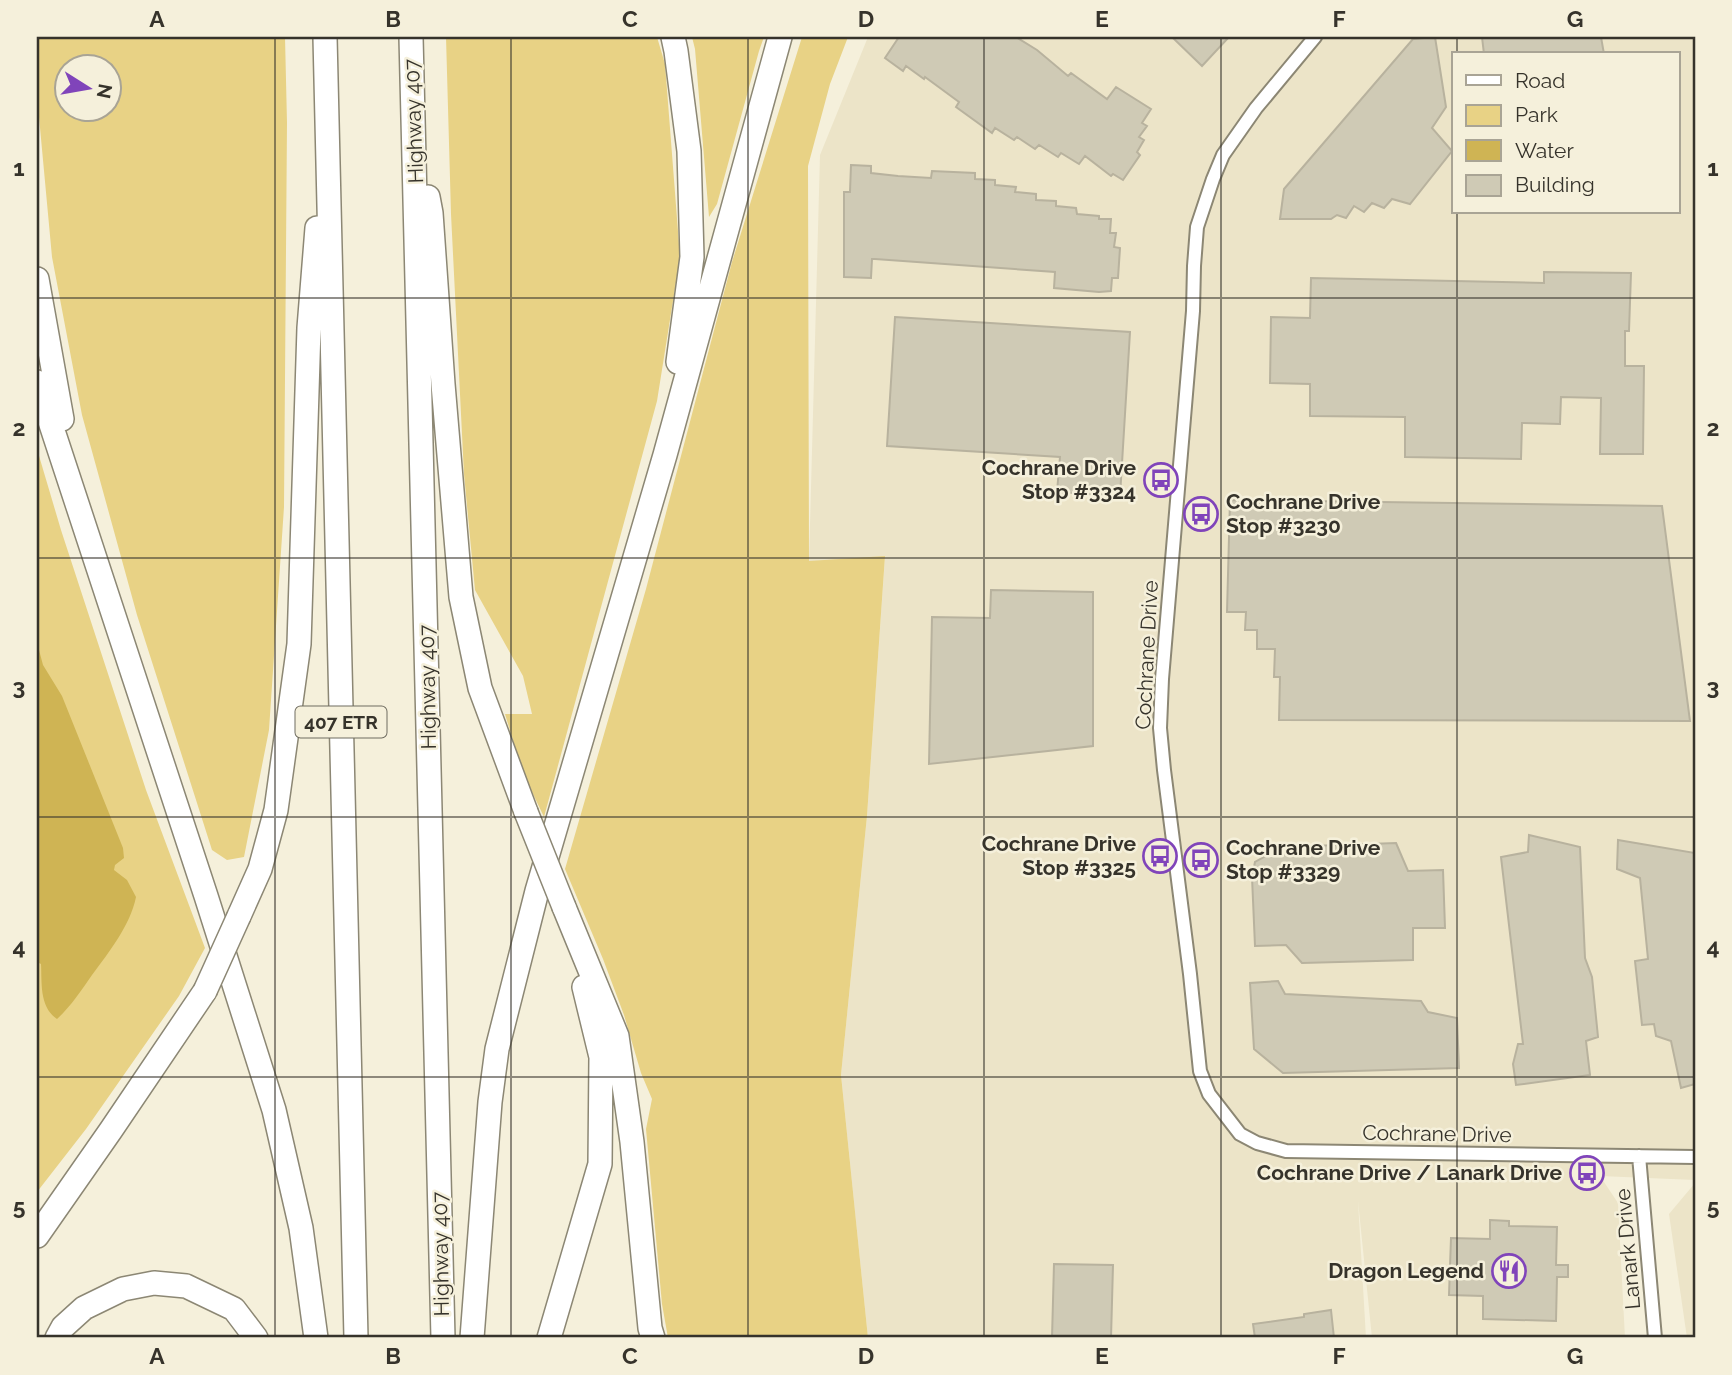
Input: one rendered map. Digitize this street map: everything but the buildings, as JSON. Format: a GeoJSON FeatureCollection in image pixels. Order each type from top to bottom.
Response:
{"type":"FeatureCollection","features":[{"type":"Feature","properties":{"kind":"highway","name":"407 ETR"},"geometry":{"type":"LineString","coordinates":[[325,37],[356,1338]]}},
{"type":"Feature","properties":{"kind":"highway","name":"Highway 407"},"geometry":{"type":"LineString","coordinates":[[411,37],[443,1338]]}},
{"type":"Feature","properties":{"kind":"highway"},"geometry":{"type":"LineString","coordinates":[[665,455],[692,257],[689,151],[673,37]]}},
{"type":"Feature","properties":{"kind":"highway"},"geometry":{"type":"LineString","coordinates":[[472,1338],[490,1102],[497,1049],[537,891],[665,455],[780,37]]}},
{"type":"Feature","properties":{"kind":"highway"},"geometry":{"type":"LineString","coordinates":[[37,1236],[205,991],[260,869],[276,810],[299,644],[309,328],[328,106]]}},
{"type":"Feature","properties":{"kind":"highway"},"geometry":{"type":"LineString","coordinates":[[414,128],[432,213],[461,597],[481,688],[526,812],[617,1036],[632,1142],[653,1338]]}},
{"type":"Feature","properties":{"kind":"highway"},"geometry":{"type":"LineString","coordinates":[[37,279],[53,375],[83,522]]}},
{"type":"Feature","properties":{"kind":"highway"},"geometry":{"type":"LineString","coordinates":[[37,382],[274,1110],[301,1228],[316,1338]]}},
{"type":"Feature","properties":{"kind":"highway"},"geometry":{"type":"LineString","coordinates":[[548,1338],[600,1164],[601,1057],[564,907]]}},
{"type":"Feature","properties":{"kind":"highway"},"geometry":{"type":"LineString","coordinates":[[57,1338],[63,1327],[84,1308],[122,1289],[154,1283],[186,1286],[234,1309],[256,1338]]}},
{"type":"Feature","properties":{"kind":"street","name":"Cochrane Drive"},"geometry":{"type":"LineString","coordinates":[[1315,37],[1256,108],[1223,155],[1197,227],[1194,307],[1160,728],[1200,1071],[1209,1094],[1240,1134],[1257,1143],[1286,1151],[1695,1157]]}},
{"type":"Feature","properties":{"kind":"street","name":"Lanark Drive"},"geometry":{"type":"LineString","coordinates":[[1639,1156],[1655,1338]]}},
{"type":"Feature","properties":{"kind":"shaded area"},"geometry":{"type":"Polygon","coordinates":[[[868,37],[1695,37],[1695,1180],[1600,1176],[1618,1203],[1625,1338],[1372,1338],[1358,1201],[1366,1338],[868,1338],[841,1075],[867,816],[885,557],[809,562],[820,155],[868,37]]]}},
{"type":"Feature","properties":{"kind":"shaded area"},"geometry":{"type":"Polygon","coordinates":[[[1695,1183],[1695,1338],[1687,1338],[1669,1214],[1695,1183]]]}},
{"type":"Feature","properties":{"kind":"green space"},"geometry":{"type":"Polygon","coordinates":[[[37,37],[285,37],[287,123],[284,507],[269,730],[244,857],[227,860],[212,850],[137,615],[82,415],[52,257],[39,117],[37,37]]]}},
{"type":"Feature","properties":{"kind":"green space"},"geometry":{"type":"Polygon","coordinates":[[[446,37],[657,37],[665,64],[680,257],[657,401],[544,817],[523,773],[505,714],[532,714],[523,676],[475,590],[464,474],[451,214],[446,37]]]}},
{"type":"Feature","properties":{"kind":"green space"},"geometry":{"type":"Polygon","coordinates":[[[692,37],[764,37],[717,204],[709,217],[695,49],[692,37]]]}},
{"type":"Feature","properties":{"kind":"green space"},"geometry":{"type":"Polygon","coordinates":[[[802,37],[848,37],[830,84],[808,166],[809,561],[885,556],[867,816],[841,1075],[868,1338],[668,1338],[662,1304],[646,1129],[652,1099],[603,959],[565,869],[646,589],[732,262],[802,37]]]}},
{"type":"Feature","properties":{"kind":"green space"},"geometry":{"type":"Polygon","coordinates":[[[37,449],[146,790],[205,948],[179,996],[86,1129],[37,1192],[37,449]]]}},
{"type":"Feature","properties":{"kind":"water"},"geometry":{"type":"Polygon","coordinates":[[[39,650],[43,665],[62,696],[123,848],[124,858],[115,865],[114,870],[127,880],[136,897],[118,938],[76,998],[57,1019],[44,1001],[41,964],[37,962],[39,650]]]}},
{"type":"Feature","properties":{"kind":"place","name":"Cochrane Drive Stop #3324"},"geometry":{"type":"Point","coordinates":[1161,480]}},
{"type":"Feature","properties":{"kind":"place","name":"Cochrane Drive Stop #3230"},"geometry":{"type":"Point","coordinates":[1201,514]}},
{"type":"Feature","properties":{"kind":"place","name":"Cochrane Drive Stop #3325"},"geometry":{"type":"Point","coordinates":[1160,856]}},
{"type":"Feature","properties":{"kind":"place","name":"Cochrane Drive Stop #3329"},"geometry":{"type":"Point","coordinates":[1201,860]}},
{"type":"Feature","properties":{"kind":"place","name":"Cochrane Drive / Lanark Drive"},"geometry":{"type":"Point","coordinates":[1587,1173]}},
{"type":"Feature","properties":{"kind":"place","name":"Dragon Legend"},"geometry":{"type":"Point","coordinates":[1509,1271]}}]}
